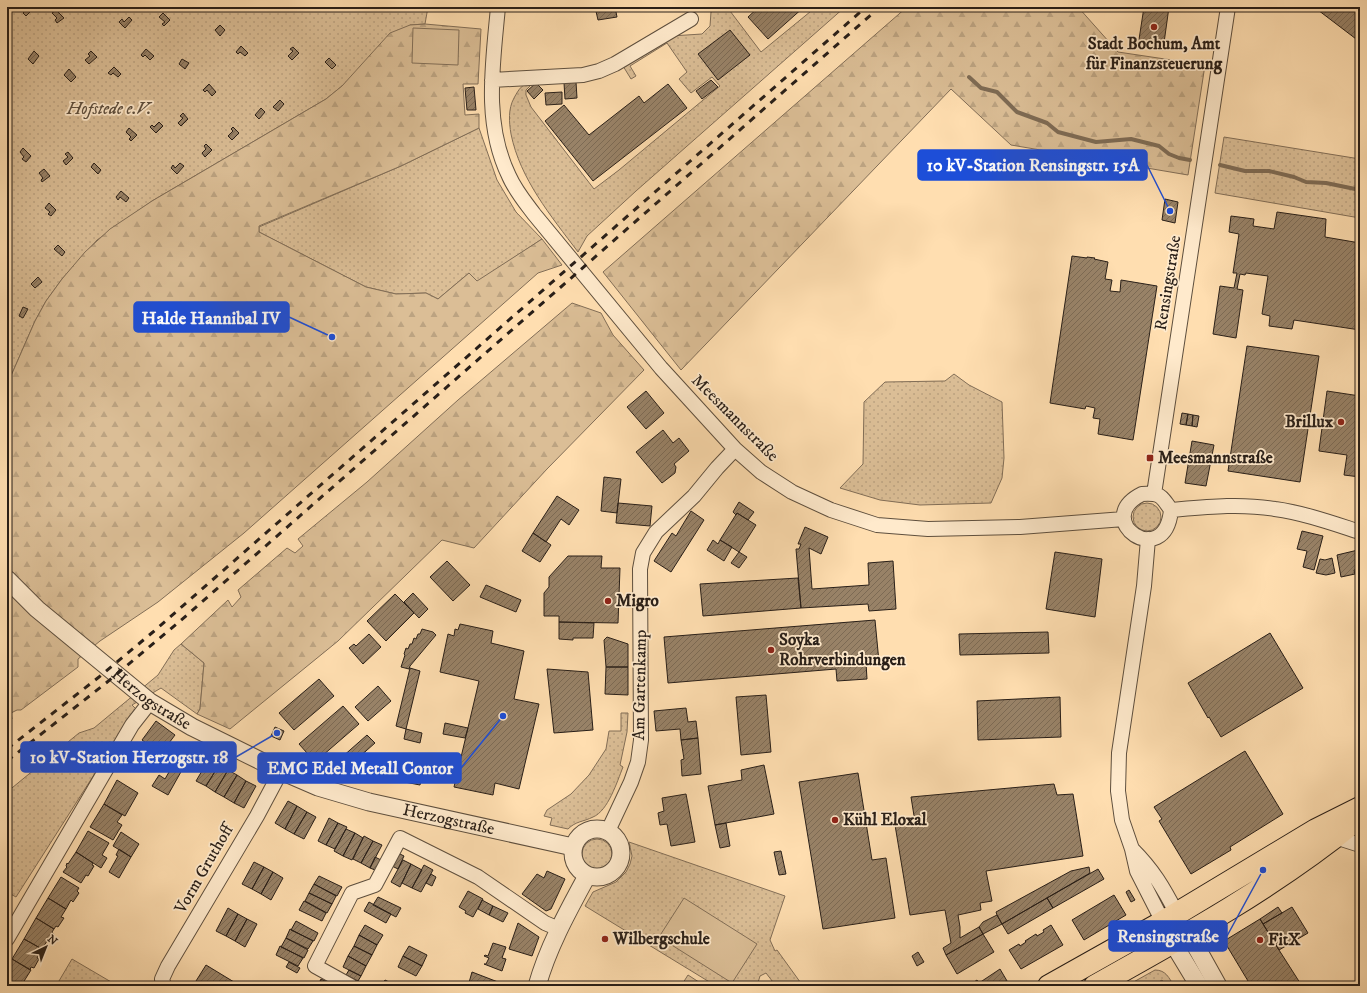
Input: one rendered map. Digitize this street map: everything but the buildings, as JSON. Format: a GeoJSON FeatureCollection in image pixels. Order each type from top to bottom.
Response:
{"type":"FeatureCollection","features":[{"type":"Feature","properties":{"kind":"main road"},"geometry":{"type":"LineString","coordinates":[[1049,986],[1170,918],[1310,834],[1360,808]]}},
{"type":"Feature","properties":{"kind":"main road"},"geometry":{"type":"LineString","coordinates":[[1095,986],[1181,938],[1247,898],[1360,817]]}},
{"type":"Feature","properties":{"kind":"main road"},"geometry":{"type":"LineString","coordinates":[[1170,918],[1181,938]]}},
{"type":"Feature","properties":{"kind":"street","name":"Meesmannstraße"},"geometry":{"type":"LineString","coordinates":[[498,7],[492,80],[492,119],[508,176],[520,196],[534,214],[661,368],[735,449],[761,472],[792,492],[831,510],[877,525],[928,529],[1028,526],[1124,520]]}},
{"type":"Feature","properties":{"kind":"street","name":"Rensingstraße"},"geometry":{"type":"LineString","coordinates":[[1154,494],[1228,7]]}},
{"type":"Feature","properties":{"kind":"street"},"geometry":{"type":"LineString","coordinates":[[492,80],[583,75],[599,71],[615,64],[691,19]]}},
{"type":"Feature","properties":{"kind":"street","name":"Am Gartenkamp"},"geometry":{"type":"LineString","coordinates":[[608,831],[631,782],[638,762],[641,740],[640,568],[643,553],[656,532],[694,496],[735,449]]}},
{"type":"Feature","properties":{"kind":"street"},"geometry":{"type":"LineString","coordinates":[[1142,494],[1154,494],[1161,497],[1171,510],[1170,520],[1165,531],[1157,537],[1148,539],[1140,538],[1132,534],[1126,528],[1124,520],[1125,508],[1132,499],[1142,494]]}},
{"type":"Feature","properties":{"kind":"street"},"geometry":{"type":"LineString","coordinates":[[1171,510],[1216,506],[1273,508],[1298,513],[1360,532]]}},
{"type":"Feature","properties":{"kind":"street"},"geometry":{"type":"LineString","coordinates":[[1148,539],[1144,586],[1119,753],[1118,791],[1122,820],[1132,849],[1148,865],[1164,888],[1170,918]]}},
{"type":"Feature","properties":{"kind":"street","name":"Herzogstraße"},"geometry":{"type":"LineString","coordinates":[[7,579],[37,609],[150,702],[192,728],[281,771],[318,787],[361,800],[396,809],[573,847]]}},
{"type":"Feature","properties":{"kind":"street"},"geometry":{"type":"LineString","coordinates":[[7,939],[132,725],[150,702]]}},
{"type":"Feature","properties":{"kind":"street","name":"Vorm Gruthoff"},"geometry":{"type":"LineString","coordinates":[[164,986],[162,979],[168,966],[257,816],[281,771]]}},
{"type":"Feature","properties":{"kind":"street"},"geometry":{"type":"LineString","coordinates":[[598,829],[608,831],[620,843],[622,852],[621,859],[612,873],[601,878],[591,878],[579,870],[575,864],[572,855],[573,847],[577,839],[589,830],[598,829]]}},
{"type":"Feature","properties":{"kind":"street"},"geometry":{"type":"LineString","coordinates":[[1334,837],[1360,846]]}},
{"type":"Feature","properties":{"kind":"street","name":"Herzogstraße"},"geometry":{"type":"LineString","coordinates":[[351,986],[315,966],[352,893],[375,885],[400,838],[478,877],[545,923],[559,929]]}},
{"type":"Feature","properties":{"kind":"street"},"geometry":{"type":"LineString","coordinates":[[537,986],[559,929],[587,876]]}},
{"type":"Feature","properties":{"kind":"street"},"geometry":{"type":"LineString","coordinates":[[1181,938],[1199,986]]}},
{"type":"Feature","properties":{"kind":"street"},"geometry":{"type":"LineString","coordinates":[[1181,938],[1218,986]]}},
{"type":"Feature","properties":{"kind":"green space","name":"Hofstede e.V."},"geometry":{"type":"Polygon","coordinates":[[[7,7],[428,7],[425,24],[410,25],[326,99],[152,201],[97,240],[62,279],[46,301],[35,321],[7,385],[7,7]]]}},
{"type":"Feature","properties":{"kind":"green space"},"geometry":{"type":"Polygon","coordinates":[[[720,7],[727,7],[761,52],[816,7],[845,7],[636,191],[587,236],[578,252],[547,211],[529,182],[515,151],[511,134],[510,116],[512,102],[519,89],[523,85],[533,83],[526,90],[526,95],[531,107],[594,189],[720,86],[712,77],[691,93],[679,79],[687,72],[667,43],[630,66],[636,76],[631,79],[623,66],[671,36],[702,34],[710,26],[711,12],[720,7]]]}},
{"type":"Feature","properties":{"kind":"green space"},"geometry":{"type":"Polygon","coordinates":[[[907,7],[1078,7],[1118,52],[1205,65],[1188,175],[1011,145],[951,89],[681,370],[603,272],[907,7]]]}},
{"type":"Feature","properties":{"kind":"green space"},"geometry":{"type":"Polygon","coordinates":[[[425,24],[481,29],[478,84],[463,84],[465,115],[479,114],[479,128],[401,166],[259,226],[259,232],[366,287],[396,294],[426,293],[438,299],[469,273],[477,281],[542,239],[562,265],[538,273],[244,533],[158,602],[100,641],[78,659],[78,667],[21,710],[11,713],[12,719],[7,722],[7,385],[35,321],[46,301],[85,252],[110,229],[152,201],[326,99],[342,86],[390,33],[410,25],[425,24]]]}},
{"type":"Feature","properties":{"kind":"green space"},"geometry":{"type":"Polygon","coordinates":[[[413,28],[459,30],[458,65],[412,63],[413,28]]]}},
{"type":"Feature","properties":{"kind":"green space"},"geometry":{"type":"Polygon","coordinates":[[[479,128],[497,180],[516,212],[542,239],[477,282],[469,273],[438,299],[426,293],[396,294],[366,287],[259,232],[259,227],[401,166],[479,128]]]}},
{"type":"Feature","properties":{"kind":"green space"},"geometry":{"type":"Polygon","coordinates":[[[1224,137],[1360,159],[1360,218],[1215,193],[1224,137]]]}},
{"type":"Feature","properties":{"kind":"green space"},"geometry":{"type":"Polygon","coordinates":[[[572,303],[601,313],[613,335],[644,370],[547,469],[474,548],[442,540],[338,641],[230,729],[197,714],[200,709],[204,663],[181,644],[228,600],[232,607],[241,597],[238,590],[287,548],[295,553],[303,546],[298,539],[367,482],[458,400],[572,303]]]}},
{"type":"Feature","properties":{"kind":"green space"},"geometry":{"type":"Polygon","coordinates":[[[954,374],[969,385],[1002,402],[1004,458],[1002,478],[991,503],[920,505],[880,500],[840,488],[863,464],[864,402],[885,382],[945,381],[954,374]]]}},
{"type":"Feature","properties":{"kind":"green space"},"geometry":{"type":"Polygon","coordinates":[[[1147,503],[1157,507],[1161,517],[1157,527],[1147,531],[1137,527],[1133,517],[1137,507],[1147,503]]]}},
{"type":"Feature","properties":{"kind":"green space"},"geometry":{"type":"Polygon","coordinates":[[[181,644],[204,663],[200,709],[197,714],[161,688],[132,705],[136,709],[16,897],[7,892],[7,792],[79,733],[94,728],[158,675],[174,650],[181,644]]]}},
{"type":"Feature","properties":{"kind":"green space"},"geometry":{"type":"Polygon","coordinates":[[[621,713],[628,713],[627,732],[620,765],[623,767],[608,802],[598,814],[574,824],[568,829],[550,825],[552,818],[544,816],[547,810],[571,794],[589,775],[606,749],[609,731],[621,731],[621,713]]]}},
{"type":"Feature","properties":{"kind":"green space"},"geometry":{"type":"Polygon","coordinates":[[[597,839],[608,843],[612,854],[608,865],[597,869],[586,865],[582,854],[586,843],[597,839]]]}},
{"type":"Feature","properties":{"kind":"green space"},"geometry":{"type":"Polygon","coordinates":[[[629,842],[785,896],[770,940],[775,951],[777,950],[803,986],[776,986],[766,973],[760,976],[757,986],[716,986],[585,906],[593,892],[616,882],[626,872],[632,856],[629,842]]]}},
{"type":"Feature","properties":{"kind":"green space"},"geometry":{"type":"Polygon","coordinates":[[[684,898],[757,944],[732,983],[659,937],[684,898]]]}},
{"type":"Feature","properties":{"kind":"green space"},"geometry":{"type":"Polygon","coordinates":[[[72,959],[118,986],[56,986],[72,959]]]}},
{"type":"Feature","properties":{"kind":"green space"},"geometry":{"type":"Polygon","coordinates":[[[1155,970],[1165,973],[1174,986],[1165,986],[1162,980],[1152,986],[1131,986],[1130,984],[1155,970]]]}},
{"type":"Feature","properties":{"kind":"green space"},"geometry":{"type":"Polygon","coordinates":[[[688,975],[705,986],[681,986],[688,975]]]}},
{"type":"Feature","properties":{"kind":"waterway"},"geometry":{"type":"LineString","coordinates":[[969,77],[981,88],[997,92],[1017,112],[1047,123],[1058,132],[1096,142],[1131,139],[1159,146],[1169,154],[1190,160]]}},
{"type":"Feature","properties":{"kind":"waterway"},"geometry":{"type":"LineString","coordinates":[[1220,165],[1245,171],[1269,171],[1294,177],[1306,182],[1326,183],[1360,190]]}},
{"type":"Feature","properties":{"kind":"railway"},"geometry":{"type":"LineString","coordinates":[[7,749],[99,677],[153,632],[866,7]]}},
{"type":"Feature","properties":{"kind":"railway"},"geometry":{"type":"LineString","coordinates":[[7,761],[106,683],[179,622],[880,7]]}},
{"type":"Feature","properties":{"kind":"place","name":"Stadt Bochum, Amt für Finanzsteuerung"},"geometry":{"type":"Point","coordinates":[1154,27]}},
{"type":"Feature","properties":{"kind":"place","name":"10 kV-Station Rensingstr. 15A"},"geometry":{"type":"Point","coordinates":[1170,211]}},
{"type":"Feature","properties":{"kind":"place","name":"Halde Hannibal IV"},"geometry":{"type":"Point","coordinates":[332,337]}},
{"type":"Feature","properties":{"kind":"place","name":"Brillux"},"geometry":{"type":"Point","coordinates":[1341,422]}},
{"type":"Feature","properties":{"kind":"place","name":"Meesmannstraße"},"geometry":{"type":"Point","coordinates":[1150,458]}},
{"type":"Feature","properties":{"kind":"place","name":"Migro"},"geometry":{"type":"Point","coordinates":[608,601]}},
{"type":"Feature","properties":{"kind":"place","name":"Soyka Rohrverbindungen"},"geometry":{"type":"Point","coordinates":[771,650]}},
{"type":"Feature","properties":{"kind":"place","name":"EMC Edel Metall Contor"},"geometry":{"type":"Point","coordinates":[503,716]}},
{"type":"Feature","properties":{"kind":"place","name":"10 kV-Station Herzogstr. 18"},"geometry":{"type":"Point","coordinates":[277,733]}},
{"type":"Feature","properties":{"kind":"place","name":"Kühl Eloxal"},"geometry":{"type":"Point","coordinates":[835,820]}},
{"type":"Feature","properties":{"kind":"place","name":"Rensingstraße"},"geometry":{"type":"Point","coordinates":[1263,870]}},
{"type":"Feature","properties":{"kind":"place","name":"Wilbergschule"},"geometry":{"type":"Point","coordinates":[605,939]}},
{"type":"Feature","properties":{"kind":"place","name":"FitX"},"geometry":{"type":"Point","coordinates":[1260,940]}}]}
